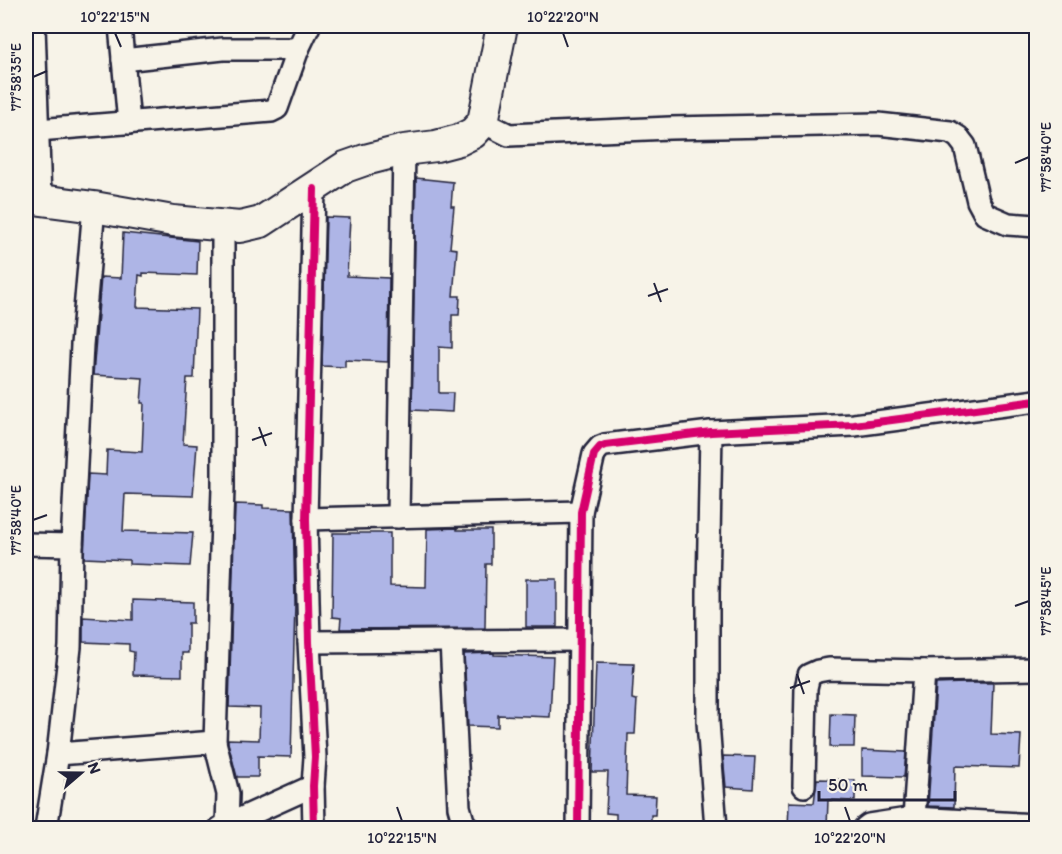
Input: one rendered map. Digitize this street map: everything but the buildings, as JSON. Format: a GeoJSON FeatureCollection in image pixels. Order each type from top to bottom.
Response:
{"type":"FeatureCollection","features":[{"type":"Feature","properties":{"kind":"street"},"geometry":{"type":"LineString","coordinates":[[34,26],[38,130],[33,199],[172,221],[240,227],[261,222],[345,167],[404,150],[459,140],[473,133],[483,122],[502,26]]}},
{"type":"Feature","properties":{"kind":"street"},"geometry":{"type":"LineString","coordinates":[[120,26],[129,123]]}},
{"type":"Feature","properties":{"kind":"street"},"geometry":{"type":"LineString","coordinates":[[38,130],[271,111],[277,108],[298,49],[309,26]]}},
{"type":"Feature","properties":{"kind":"street"},"geometry":{"type":"LineString","coordinates":[[123,60],[223,49],[298,49]]}},
{"type":"Feature","properties":{"kind":"street"},"geometry":{"type":"LineString","coordinates":[[483,122],[509,135],[670,128],[878,124],[950,132],[958,137],[965,146],[978,201],[985,213],[1008,225],[1036,226]]}},
{"type":"Feature","properties":{"kind":"street"},"geometry":{"type":"LineString","coordinates":[[398,517],[404,150]]}},
{"type":"Feature","properties":{"kind":"street"},"geometry":{"type":"LineString","coordinates":[[314,189],[306,519],[315,757],[314,828]]}},
{"type":"Feature","properties":{"kind":"street"},"geometry":{"type":"LineString","coordinates":[[46,828],[58,754],[70,647],[72,544],[82,345],[94,207]]}},
{"type":"Feature","properties":{"kind":"street"},"geometry":{"type":"LineString","coordinates":[[223,225],[223,488],[215,742],[228,794],[224,826]]}},
{"type":"Feature","properties":{"kind":"street"},"geometry":{"type":"LineString","coordinates":[[578,828],[581,512],[594,454],[600,447],[711,432],[854,425],[1036,400]]}},
{"type":"Feature","properties":{"kind":"street"},"geometry":{"type":"LineString","coordinates":[[711,432],[708,722],[716,828]]}},
{"type":"Feature","properties":{"kind":"street"},"geometry":{"type":"LineString","coordinates":[[306,519],[581,512]]}},
{"type":"Feature","properties":{"kind":"street"},"geometry":{"type":"LineString","coordinates":[[26,543],[72,544]]}},
{"type":"Feature","properties":{"kind":"street"},"geometry":{"type":"LineString","coordinates":[[309,642],[580,640]]}},
{"type":"Feature","properties":{"kind":"street"},"geometry":{"type":"LineString","coordinates":[[451,641],[459,807],[463,821],[468,828]]}},
{"type":"Feature","properties":{"kind":"street"},"geometry":{"type":"LineString","coordinates":[[804,786],[806,688],[809,675],[830,669],[924,671],[1036,669]]}},
{"type":"Feature","properties":{"kind":"street"},"geometry":{"type":"LineString","coordinates":[[914,818],[924,671]]}},
{"type":"Feature","properties":{"kind":"street"},"geometry":{"type":"LineString","coordinates":[[58,754],[215,742]]}},
{"type":"Feature","properties":{"kind":"street"},"geometry":{"type":"LineString","coordinates":[[224,826],[313,786]]}},
{"type":"Feature","properties":{"kind":"street"},"geometry":{"type":"LineString","coordinates":[[865,828],[869,825],[914,818],[1036,825]]}},
{"type":"Feature","properties":{"kind":"cycle path"},"geometry":{"type":"LineString","coordinates":[[314,189],[306,519],[315,757],[314,828]]}},
{"type":"Feature","properties":{"kind":"cycle path"},"geometry":{"type":"LineString","coordinates":[[578,828],[581,512],[594,454],[600,447],[711,432],[854,425],[1036,401]]}}]}
